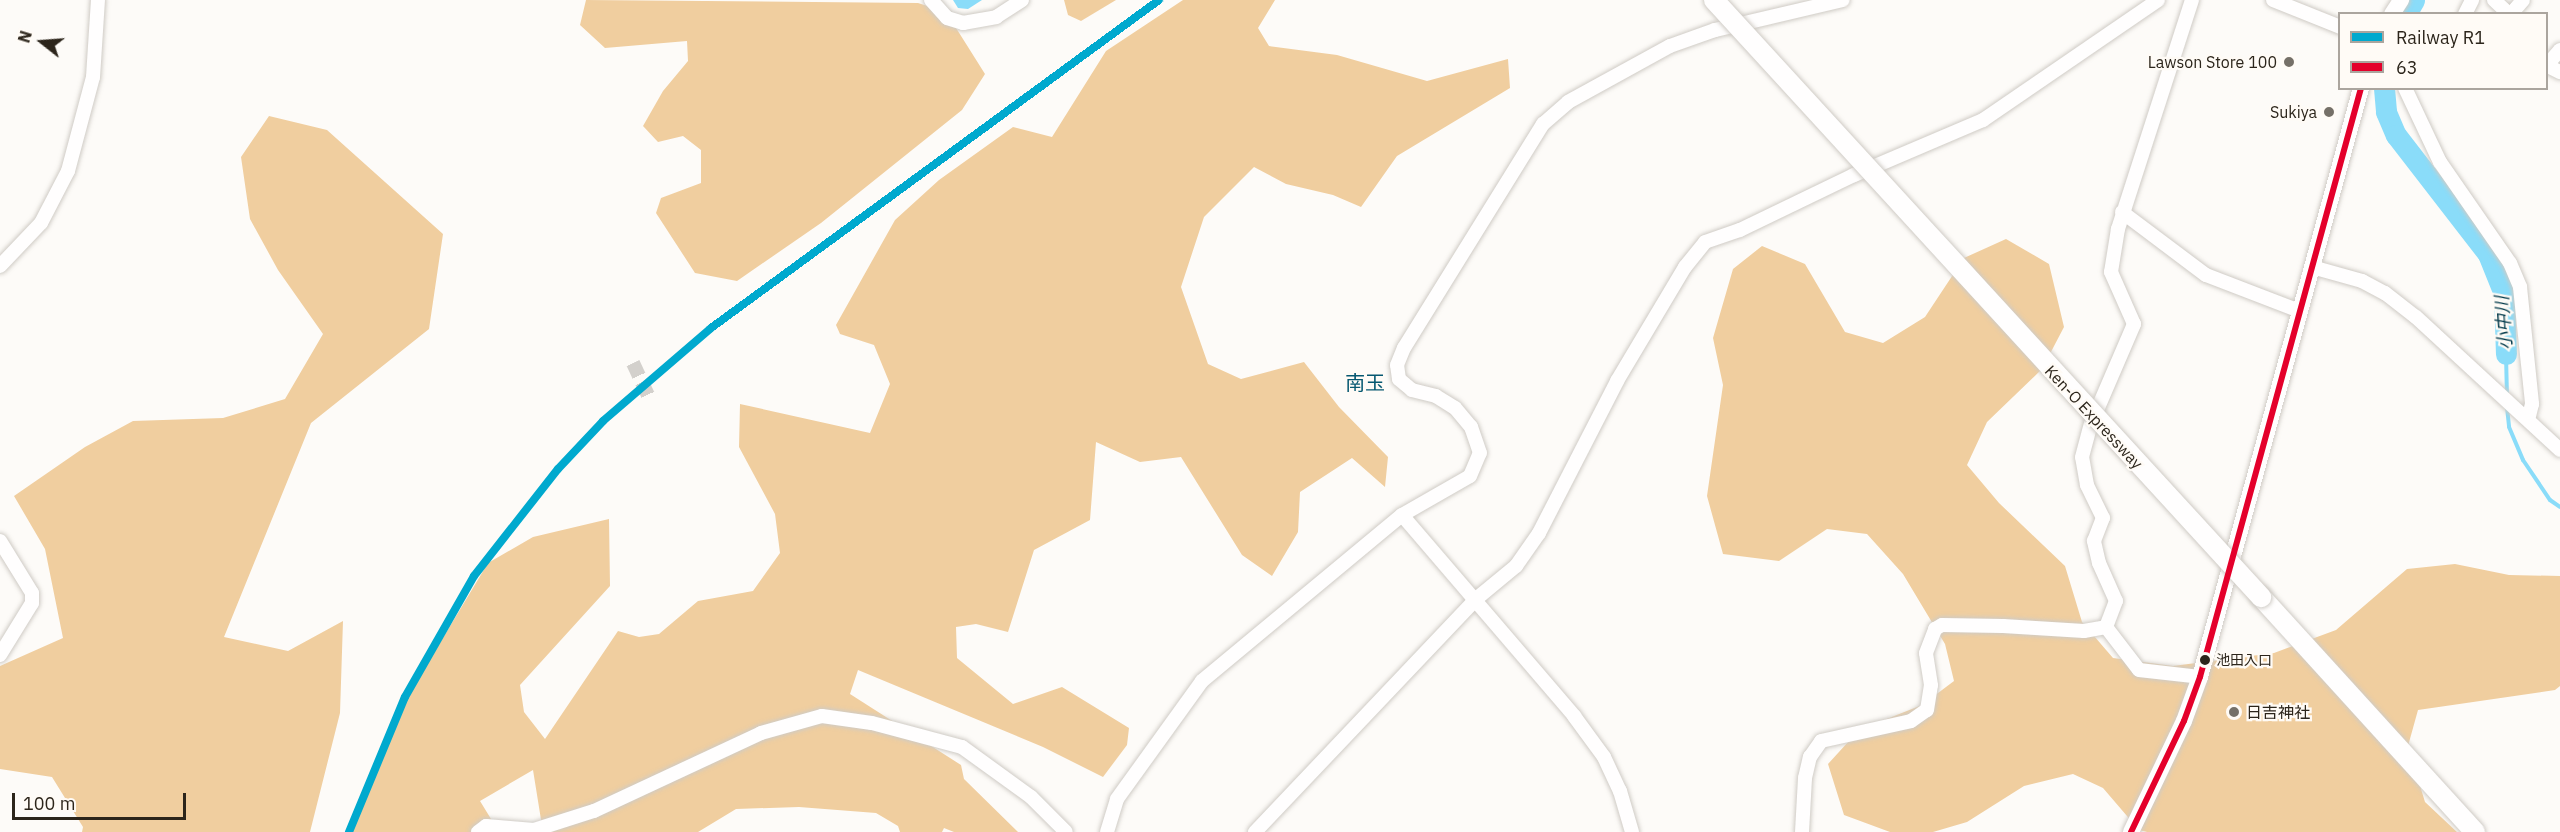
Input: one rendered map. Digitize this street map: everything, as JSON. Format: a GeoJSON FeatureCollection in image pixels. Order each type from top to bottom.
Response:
{"type":"FeatureCollection","features":[{"type":"Feature","properties":{"kind":"highway","name":"Ken-O Expressway"},"geometry":{"type":"LineString","coordinates":[[1714,0],[2475,832]]}},
{"type":"Feature","properties":{"kind":"main road"},"geometry":{"type":"LineString","coordinates":[[2131,832],[2184,721],[2200,677],[2360,90]]}},
{"type":"Feature","properties":{"kind":"street"},"geometry":{"type":"LineString","coordinates":[[0,266],[41,224],[69,171],[93,77],[98,0]]}},
{"type":"Feature","properties":{"kind":"street"},"geometry":{"type":"LineString","coordinates":[[931,0],[947,18],[963,23],[996,16],[1022,0]]}},
{"type":"Feature","properties":{"kind":"street"},"geometry":{"type":"LineString","coordinates":[[1107,832],[1117,799],[1202,681],[1402,515],[1470,476],[1480,453],[1471,427],[1455,408],[1436,396],[1412,390],[1399,379],[1397,365],[1404,348],[1543,124],[1568,102],[1670,46],[1715,30],[1843,0]]}},
{"type":"Feature","properties":{"kind":"street"},"geometry":{"type":"LineString","coordinates":[[1255,832],[1476,599],[1516,566],[1539,533],[1617,381],[1685,267],[1705,242],[1740,230],[1863,170],[1983,120],[2158,0]]}},
{"type":"Feature","properties":{"kind":"street"},"geometry":{"type":"LineString","coordinates":[[2106,627],[2116,601],[2094,541],[2103,518],[2087,484],[2082,457],[2091,424],[2134,324],[2111,272],[2122,212],[2192,0]]}},
{"type":"Feature","properties":{"kind":"street"},"geometry":{"type":"LineString","coordinates":[[2273,0],[2338,26]]}},
{"type":"Feature","properties":{"kind":"street"},"geometry":{"type":"LineString","coordinates":[[2494,0],[2508,12]]}},
{"type":"Feature","properties":{"kind":"street"},"geometry":{"type":"LineString","coordinates":[[2512,12],[2523,0]]}},
{"type":"Feature","properties":{"kind":"street"},"geometry":{"type":"LineString","coordinates":[[2548,64],[2560,50]]}},
{"type":"Feature","properties":{"kind":"street"},"geometry":{"type":"LineString","coordinates":[[2405,90],[2440,162],[2510,263],[2520,286],[2532,404],[2528,420]]}},
{"type":"Feature","properties":{"kind":"street"},"geometry":{"type":"LineString","coordinates":[[2122,212],[2206,275],[2300,311]]}},
{"type":"Feature","properties":{"kind":"street"},"geometry":{"type":"LineString","coordinates":[[2312,267],[2362,281],[2385,293],[2416,317],[2492,390],[2560,450]]}},
{"type":"Feature","properties":{"kind":"street"},"geometry":{"type":"LineString","coordinates":[[1402,515],[1476,599],[1604,757],[1620,791],[1632,832]]}},
{"type":"Feature","properties":{"kind":"street"},"geometry":{"type":"LineString","coordinates":[[0,541],[32,593],[32,603],[0,655]]}},
{"type":"Feature","properties":{"kind":"street"},"geometry":{"type":"LineString","coordinates":[[1802,832],[1805,778],[1810,757],[1821,741],[1911,721],[1927,710],[1931,686],[1926,653],[1935,629],[1942,625],[2084,631],[2106,627]]}},
{"type":"Feature","properties":{"kind":"street"},"geometry":{"type":"LineString","coordinates":[[2106,627],[2139,670],[2200,677]]}},
{"type":"Feature","properties":{"kind":"street"},"geometry":{"type":"LineString","coordinates":[[478,832],[486,826],[534,830],[594,811],[761,733],[822,716],[872,723],[962,747],[1031,797],[1066,832]]}},
{"type":"Feature","properties":{"kind":"shaded area"},"geometry":{"type":"Polygon","coordinates":[[[586,0],[918,3],[946,12],[985,74],[962,110],[821,223],[737,281],[695,273],[656,213],[661,198],[701,183],[701,150],[683,136],[658,142],[643,126],[663,91],[688,61],[687,41],[605,48],[580,25],[586,0]]]}},
{"type":"Feature","properties":{"kind":"shaded area"},"geometry":{"type":"Polygon","coordinates":[[[1064,0],[1116,0],[1081,21],[1068,15],[1064,0]]]}},
{"type":"Feature","properties":{"kind":"shaded area"},"geometry":{"type":"Polygon","coordinates":[[[1183,0],[1275,0],[1258,28],[1269,46],[1337,55],[1427,81],[1508,59],[1510,88],[1397,156],[1361,207],[1333,195],[1286,184],[1254,167],[1204,217],[1181,287],[1208,364],[1241,379],[1304,362],[1339,407],[1388,457],[1385,487],[1352,458],[1300,492],[1298,532],[1272,576],[1242,555],[1181,457],[1140,462],[1096,442],[1090,520],[1034,550],[1008,632],[976,624],[956,627],[957,658],[1013,704],[1062,687],[1129,728],[1127,745],[1103,777],[1043,747],[858,670],[850,694],[961,765],[964,779],[1018,832],[954,832],[944,828],[942,832],[900,832],[898,826],[876,813],[799,807],[736,809],[698,832],[543,832],[533,770],[480,801],[499,832],[352,832],[357,809],[402,706],[488,563],[533,537],[609,519],[610,586],[520,685],[524,712],[545,739],[618,631],[639,637],[659,634],[698,601],[753,591],[780,553],[775,514],[739,447],[740,404],[870,433],[890,384],[874,345],[840,334],[836,325],[895,220],[939,180],[1013,127],[1052,137],[1106,51],[1183,0]]]}},
{"type":"Feature","properties":{"kind":"shaded area"},"geometry":{"type":"Polygon","coordinates":[[[269,116],[327,130],[443,234],[429,329],[311,423],[224,637],[288,651],[343,621],[340,713],[310,832],[82,832],[83,827],[52,777],[0,769],[0,666],[63,638],[45,549],[14,496],[85,447],[133,421],[223,418],[285,399],[323,334],[278,270],[250,219],[241,157],[269,116]]]}},
{"type":"Feature","properties":{"kind":"shaded area"},"geometry":{"type":"Polygon","coordinates":[[[2006,239],[2049,264],[2064,327],[2042,369],[1987,422],[1967,465],[1999,503],[2065,566],[2082,622],[2113,658],[2173,666],[2274,653],[2336,630],[2407,569],[2455,564],[2509,575],[2560,576],[2560,686],[2555,690],[2418,710],[2408,746],[2425,802],[2457,832],[2147,832],[2139,830],[2103,788],[2073,774],[2024,786],[1967,822],[1933,832],[1890,832],[1844,815],[1828,764],[1859,730],[1922,705],[1954,681],[1945,644],[1903,574],[1867,534],[1827,529],[1779,561],[1723,554],[1707,496],[1723,385],[1713,338],[1733,269],[1762,246],[1805,264],[1845,332],[1883,343],[1925,317],[1964,258],[2006,239]]]}},
{"type":"Feature","properties":{"kind":"water"},"geometry":{"type":"Polygon","coordinates":[[[953,0],[982,0],[968,9],[958,8],[953,0]]]}},
{"type":"Feature","properties":{"kind":"waterway","name":"小中川"},"geometry":{"type":"LineString","coordinates":[[2407,12],[2414,0]]}},
{"type":"Feature","properties":{"kind":"waterway","name":"小中川"},"geometry":{"type":"LineString","coordinates":[[2384,90],[2386,112],[2396,135],[2488,254],[2504,294],[2506,354]]}},
{"type":"Feature","properties":{"kind":"waterway","name":"小中川"},"geometry":{"type":"LineString","coordinates":[[2506,354],[2507,397]]}},
{"type":"Feature","properties":{"kind":"waterway","name":"小中川"},"geometry":{"type":"LineString","coordinates":[[2507,407],[2509,427],[2523,460],[2550,500],[2560,507]]}},
{"type":"Feature","properties":{"kind":"tunnel"},"geometry":{"type":"LineString","coordinates":[[633,363],[649,398]]}},
{"type":"Feature","properties":{"kind":"rail line","name":"R1"},"geometry":{"type":"LineString","coordinates":[[349,832],[405,697],[474,576],[558,469],[603,421],[711,328],[1159,0]]}},
{"type":"Feature","properties":{"kind":"transit line","name":"63"},"geometry":{"type":"LineString","coordinates":[[2131,832],[2184,721],[2200,677],[2360,90]]}},
{"type":"Feature","properties":{"kind":"place","name":"Lawson Store 100"},"geometry":{"type":"Point","coordinates":[2289,62]}},
{"type":"Feature","properties":{"kind":"place","name":"Sukiya"},"geometry":{"type":"Point","coordinates":[2329,112]}},
{"type":"Feature","properties":{"kind":"place","name":"池田入口"},"geometry":{"type":"Point","coordinates":[2205,660]}},
{"type":"Feature","properties":{"kind":"place","name":"日吉神社"},"geometry":{"type":"Point","coordinates":[2234,712]}},
{"type":"Feature","properties":{"kind":"district","name":"南玉"},"geometry":{"type":"Point","coordinates":[1365,382]}}]}
